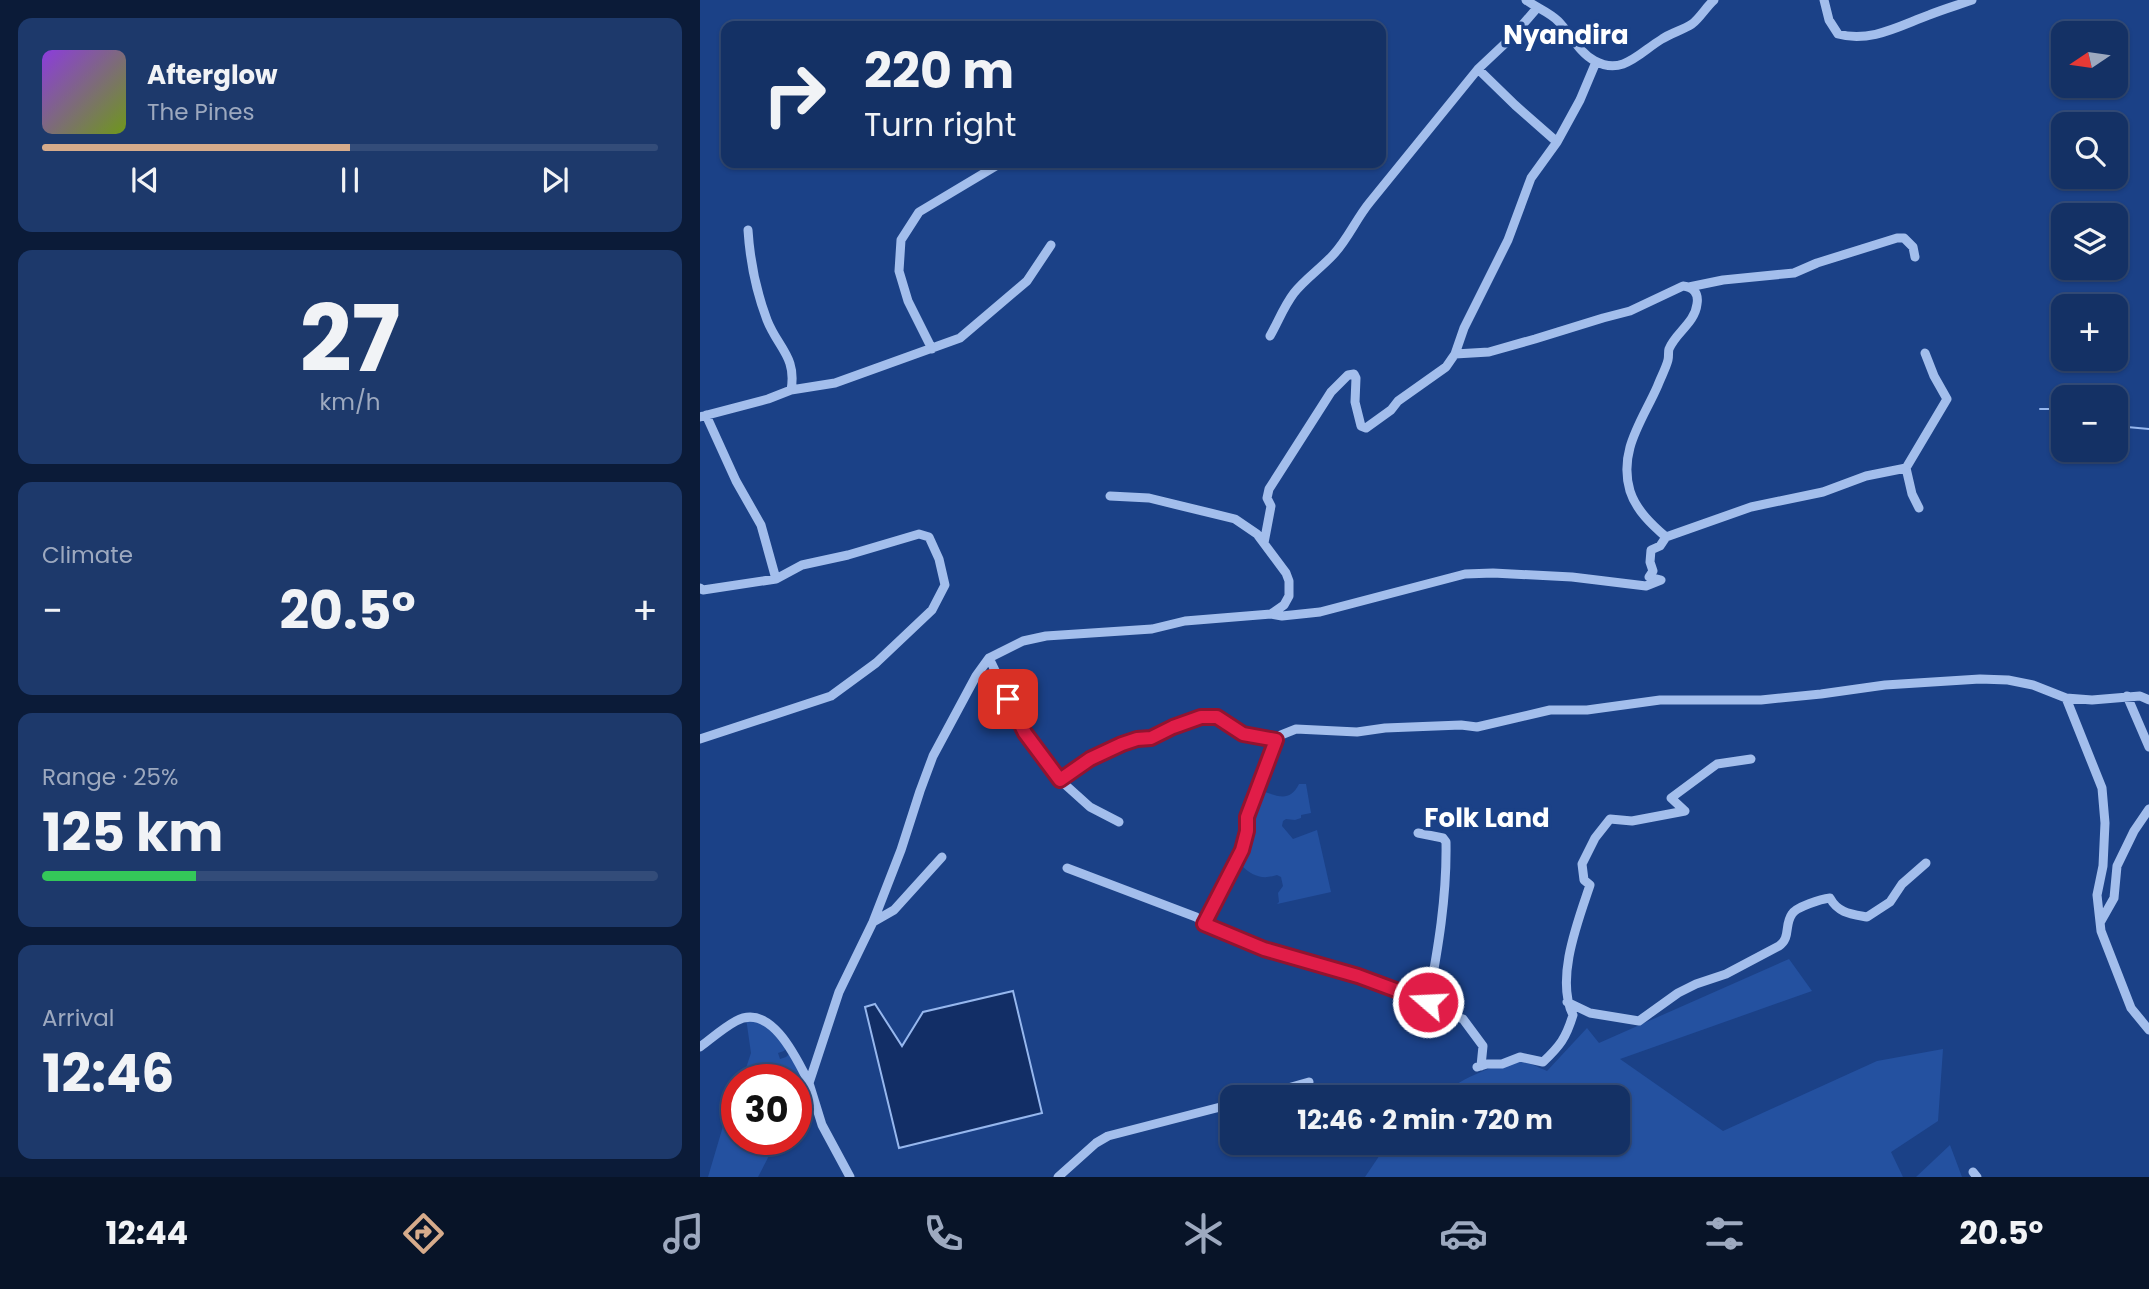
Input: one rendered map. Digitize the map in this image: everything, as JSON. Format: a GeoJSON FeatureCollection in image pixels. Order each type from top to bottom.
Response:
{"type":"FeatureCollection","features":[{"type":"Feature","properties":{"kind":"street"},"geometry":{"type":"LineString","coordinates":[[1526,0],[1560,22],[1588,57],[1608,66],[1620,66],[1636,59],[1664,38],[1691,24],[1714,0]]}},
{"type":"Feature","properties":{"kind":"street"},"geometry":{"type":"LineString","coordinates":[[1824,0],[1829,20],[1838,34],[1848,37],[1867,37],[1896,29],[1972,0]]}},
{"type":"Feature","properties":{"kind":"street"},"geometry":{"type":"LineString","coordinates":[[1270,336],[1292,295],[1333,256],[1360,214],[1478,69],[1512,37],[1537,8]]}},
{"type":"Feature","properties":{"kind":"street"},"geometry":{"type":"LineString","coordinates":[[1264,543],[1271,506],[1267,498],[1269,489],[1331,392],[1348,375],[1356,376],[1355,402],[1361,426],[1366,428],[1391,410],[1398,401],[1446,368],[1508,240],[1531,178],[1557,142],[1580,100],[1596,62]]}},
{"type":"Feature","properties":{"kind":"street"},"geometry":{"type":"LineString","coordinates":[[1478,69],[1557,142]]}},
{"type":"Feature","properties":{"kind":"street"},"geometry":{"type":"LineString","coordinates":[[932,349],[908,301],[899,271],[901,240],[919,212],[993,168]]}},
{"type":"Feature","properties":{"kind":"street"},"geometry":{"type":"LineString","coordinates":[[748,230],[750,255],[766,318],[792,367],[791,390]]}},
{"type":"Feature","properties":{"kind":"street"},"geometry":{"type":"LineString","coordinates":[[1455,354],[1489,352],[1535,340],[1602,317],[1630,311],[1674,289],[1723,280],[1794,273],[1896,238],[1905,238],[1913,247],[1915,257]]}},
{"type":"Feature","properties":{"kind":"street"},"geometry":{"type":"LineString","coordinates":[[775,579],[761,525],[703,416],[768,399],[791,390],[835,383],[960,338],[1027,281],[1051,245]]}},
{"type":"Feature","properties":{"kind":"street"},"geometry":{"type":"LineString","coordinates":[[1666,537],[1638,509],[1630,492],[1628,460],[1632,437],[1657,388],[1668,360],[1669,348],[1693,317],[1697,306],[1698,297],[1689,287]]}},
{"type":"Feature","properties":{"kind":"street"},"geometry":{"type":"LineString","coordinates":[[1919,508],[1912,494],[1906,468],[1947,399],[1925,353]]}},
{"type":"Feature","properties":{"kind":"street"},"geometry":{"type":"LineString","coordinates":[[812,1074],[839,992],[873,922],[933,756],[976,676],[989,658],[1023,642],[1046,635],[1152,629],[1185,621],[1320,612],[1465,574],[1572,577],[1646,586],[1661,580],[1649,578],[1653,571],[1650,562],[1651,550],[1660,546],[1666,537],[1751,507],[1823,492],[1866,476],[1906,468]]}},
{"type":"Feature","properties":{"kind":"street"},"geometry":{"type":"LineString","coordinates":[[1110,496],[1149,498],[1235,519],[1257,534],[1289,581],[1289,596],[1284,605],[1271,614]]}},
{"type":"Feature","properties":{"kind":"street"},"geometry":{"type":"LineString","coordinates":[[700,588],[703,590],[775,579],[802,565],[848,555],[919,534],[929,537],[939,559],[945,584],[932,610],[905,637],[876,663],[831,696],[700,739]]}},
{"type":"Feature","properties":{"kind":"street"},"geometry":{"type":"LineString","coordinates":[[989,658],[1025,733],[1060,780],[1090,807],[1119,822]]}},
{"type":"Feature","properties":{"kind":"street"},"geometry":{"type":"LineString","coordinates":[[1204,924],[1242,850],[1247,817],[1276,740],[1281,735],[1302,729],[1357,732],[1385,728],[1461,725],[1477,727],[1550,710],[1587,710],[1660,700],[1761,700],[1885,685],[1980,679],[2008,680],[2033,685],[2066,698],[2092,700],[2140,696],[2149,700]]}},
{"type":"Feature","properties":{"kind":"street"},"geometry":{"type":"LineString","coordinates":[[2127,696],[2149,747]]}},
{"type":"Feature","properties":{"kind":"street"},"geometry":{"type":"LineString","coordinates":[[2066,698],[2102,788],[2105,823],[2103,866],[2096,895],[2101,931],[2131,1008],[2149,1030]]}},
{"type":"Feature","properties":{"kind":"street"},"geometry":{"type":"LineString","coordinates":[[1060,780],[1090,759],[1122,744],[1151,738],[1201,717],[1217,717],[1243,734],[1276,740]]}},
{"type":"Feature","properties":{"kind":"street"},"geometry":{"type":"LineString","coordinates":[[1067,869],[1196,917],[1204,924],[1264,949],[1358,976],[1428,1002],[1451,1016],[1463,1019],[1473,1030],[1483,1046],[1479,1066],[1502,1064],[1520,1057],[1543,1062],[1567,1035],[1573,1015],[1567,1002],[1572,942],[1590,885],[1584,880],[1583,864],[1594,838],[1610,819],[1632,821],[1685,811],[1671,798],[1717,764],[1751,759]]}},
{"type":"Feature","properties":{"kind":"street"},"geometry":{"type":"LineString","coordinates":[[2101,922],[2114,898],[2117,866],[2149,808]]}},
{"type":"Feature","properties":{"kind":"street"},"geometry":{"type":"LineString","coordinates":[[1418,832],[1443,838],[1446,842],[1446,893],[1428,1002]]}},
{"type":"Feature","properties":{"kind":"street"},"geometry":{"type":"LineString","coordinates":[[873,922],[894,910],[943,857]]}},
{"type":"Feature","properties":{"kind":"street"},"geometry":{"type":"LineString","coordinates":[[1567,1002],[1590,1013],[1639,1021],[1678,993],[1726,974],[1779,947],[1784,942],[1791,914],[1798,908],[1830,898],[1835,908],[1867,917],[1890,902],[1902,884],[1926,863]]}},
{"type":"Feature","properties":{"kind":"street"},"geometry":{"type":"LineString","coordinates":[[700,1047],[738,1019],[753,1016],[771,1026],[789,1044],[799,1064]]}},
{"type":"Feature","properties":{"kind":"street"},"geometry":{"type":"LineString","coordinates":[[1299,1085],[1309,1082]]}},
{"type":"Feature","properties":{"kind":"street"},"geometry":{"type":"LineString","coordinates":[[812,1094],[821,1125],[850,1177]]}},
{"type":"Feature","properties":{"kind":"street"},"geometry":{"type":"LineString","coordinates":[[1058,1177],[1096,1143],[1108,1136],[1220,1107]]}},
{"type":"Feature","properties":{"kind":"shaded area"},"geometry":{"type":"Polygon","coordinates":[[[1299,784],[1306,784],[1311,813],[1301,815],[1301,818],[1295,820],[1286,819],[1282,826],[1293,839],[1317,830],[1331,892],[1277,904],[1278,893],[1283,886],[1281,877],[1258,876],[1241,865],[1233,866],[1259,790],[1276,796],[1286,796],[1299,784]]]}},
{"type":"Feature","properties":{"kind":"shaded area"},"geometry":{"type":"Polygon","coordinates":[[[1789,959],[1812,991],[1620,1059],[1723,1131],[1877,1061],[1943,1049],[1938,1121],[1891,1152],[1903,1177],[1365,1177],[1380,1155],[1630,1155],[1630,1085],[1455,1085],[1488,1069],[1510,1063],[1523,1062],[1547,1071],[1587,1028],[1599,1043],[1789,959]]]}},
{"type":"Feature","properties":{"kind":"shaded area"},"geometry":{"type":"Polygon","coordinates":[[[1013,991],[1042,1113],[899,1148],[865,1007],[875,1004],[902,1046],[923,1012],[1013,991]]]}},
{"type":"Feature","properties":{"kind":"shaded area"},"geometry":{"type":"Polygon","coordinates":[[[753,1016],[789,1044],[784,1051],[778,1053],[780,1059],[792,1051],[799,1064],[747,1064],[751,1053],[746,1018],[753,1016]]]}},
{"type":"Feature","properties":{"kind":"shaded area"},"geometry":{"type":"Polygon","coordinates":[[[721,1133],[721,1155],[769,1155],[758,1177],[708,1177],[721,1133]]]}},
{"type":"Feature","properties":{"kind":"shaded area"},"geometry":{"type":"Polygon","coordinates":[[[1950,1145],[1962,1177],[1916,1177],[1950,1145]]]}},
{"type":"Feature","properties":{"kind":"waterway"},"geometry":{"type":"LineString","coordinates":[[2040,409],[2051,409]]}},
{"type":"Feature","properties":{"kind":"waterway"},"geometry":{"type":"LineString","coordinates":[[2128,427],[2149,429]]}},
{"type":"Feature","properties":{"kind":"district","name":"Nyandira"},"geometry":{"type":"Point","coordinates":[1566,35]}},
{"type":"Feature","properties":{"kind":"district","name":"Folk Land"},"geometry":{"type":"Point","coordinates":[1487,818]}},
{"type":"Feature","properties":{"kind":"route"},"geometry":{"type":"LineString","coordinates":[[1008,699],[1025,733],[1060,780],[1090,759],[1122,744],[1151,738],[1201,717],[1217,717],[1243,734],[1276,740],[1247,817],[1242,850],[1204,924],[1264,949],[1358,976],[1428,1002]]}}]}
